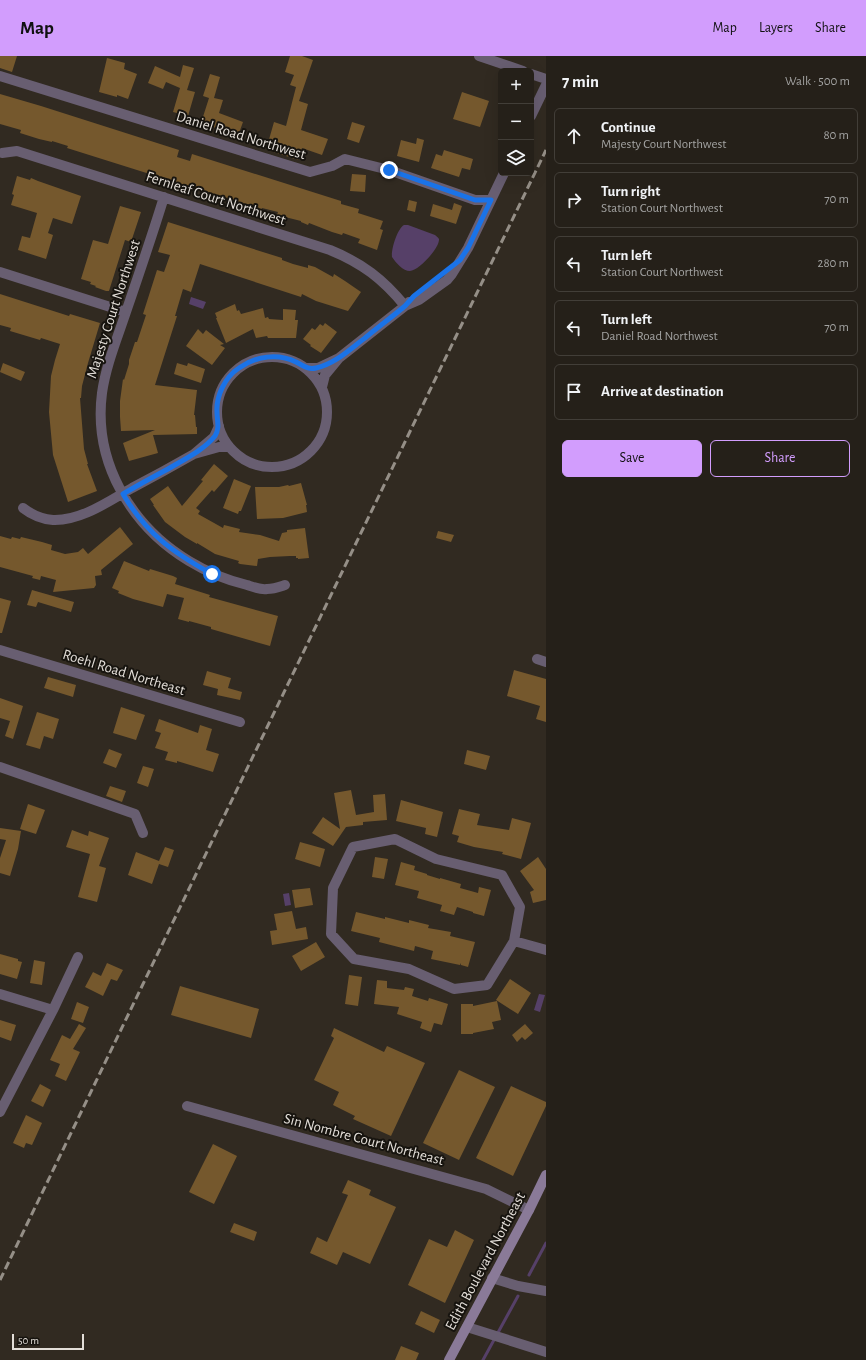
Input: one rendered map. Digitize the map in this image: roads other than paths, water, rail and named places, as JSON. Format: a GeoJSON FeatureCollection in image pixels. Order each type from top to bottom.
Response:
{"type":"FeatureCollection","features":[{"type":"Feature","properties":{"kind":"street"},"geometry":{"type":"LineString","coordinates":[[479,56],[514,68]]}},
{"type":"Feature","properties":{"kind":"street"},"geometry":{"type":"LineString","coordinates":[[534,75],[546,79]]}},
{"type":"Feature","properties":{"kind":"street","name":"Daniel Road Northwest"},"geometry":{"type":"LineString","coordinates":[[0,76],[310,172],[332,166],[345,159],[389,170],[475,200],[491,200]]}},
{"type":"Feature","properties":{"kind":"street"},"geometry":{"type":"LineString","coordinates":[[534,110],[546,85]]}},
{"type":"Feature","properties":{"kind":"street","name":"Fernleaf Court Northwest"},"geometry":{"type":"LineString","coordinates":[[2,153],[17,151],[330,250],[342,255],[376,276],[395,293],[405,306]]}},
{"type":"Feature","properties":{"kind":"street"},"geometry":{"type":"LineString","coordinates":[[322,387],[325,375],[339,358],[405,306],[419,300],[447,280],[468,248],[503,176]]}},
{"type":"Feature","properties":{"kind":"street","name":"Majesty Court Northwest"},"geometry":{"type":"LineString","coordinates":[[164,197],[108,367],[102,395],[101,409],[103,438],[107,456],[123,494],[137,516],[166,546],[196,565],[227,580],[258,589],[272,589],[285,585]]}},
{"type":"Feature","properties":{"kind":"street"},"geometry":{"type":"LineString","coordinates":[[0,272],[126,312]]}},
{"type":"Feature","properties":{"kind":"street"},"geometry":{"type":"LineString","coordinates":[[272,357],[284,358],[296,362],[306,368],[322,387],[327,404],[327,422],[324,431],[316,446],[302,458],[286,466],[259,466],[243,459],[229,447],[222,436],[217,412],[218,400],[222,388],[229,377],[237,369],[248,362],[260,358],[272,357]]}},
{"type":"Feature","properties":{"kind":"street"},"geometry":{"type":"LineString","coordinates":[[306,368],[318,368],[339,358]]}},
{"type":"Feature","properties":{"kind":"street"},"geometry":{"type":"LineString","coordinates":[[22,508],[36,517],[55,520],[66,519],[86,513],[194,454],[214,437],[219,426]]}},
{"type":"Feature","properties":{"kind":"street"},"geometry":{"type":"LineString","coordinates":[[194,454],[218,447],[229,447]]}},
{"type":"Feature","properties":{"kind":"street","name":"Roehl Road Northeast"},"geometry":{"type":"LineString","coordinates":[[0,650],[240,722]]}},
{"type":"Feature","properties":{"kind":"street"},"geometry":{"type":"LineString","coordinates":[[0,767],[135,814],[143,833]]}},
{"type":"Feature","properties":{"kind":"street"},"geometry":{"type":"LineString","coordinates":[[395,839],[436,859],[502,876],[520,907],[514,941],[487,985],[454,989],[409,969],[354,959],[331,934],[333,888],[354,847],[395,839]]}},
{"type":"Feature","properties":{"kind":"street"},"geometry":{"type":"LineString","coordinates":[[514,941],[546,950]]}},
{"type":"Feature","properties":{"kind":"street"},"geometry":{"type":"LineString","coordinates":[[0,1112],[53,1010],[78,957]]}},
{"type":"Feature","properties":{"kind":"street"},"geometry":{"type":"LineString","coordinates":[[0,994],[53,1010]]}},
{"type":"Feature","properties":{"kind":"street","name":"Sin Nombre Court Northeast"},"geometry":{"type":"LineString","coordinates":[[187,1106],[486,1189],[529,1210]]}},
{"type":"Feature","properties":{"kind":"street","name":"Edith Boulevard Northeast"},"geometry":{"type":"LineString","coordinates":[[449,1360],[546,1175]]}},
{"type":"Feature","properties":{"kind":"street"},"geometry":{"type":"LineString","coordinates":[[492,1278],[518,1286],[546,1291]]}},
{"type":"Feature","properties":{"kind":"street"},"geometry":{"type":"LineString","coordinates":[[467,1327],[546,1352]]}},
{"type":"Feature","properties":{"kind":"waterway"},"geometry":{"type":"LineString","coordinates":[[529,1275],[546,1243]]}},
{"type":"Feature","properties":{"kind":"waterway"},"geometry":{"type":"LineString","coordinates":[[483,1360],[518,1296]]}},
{"type":"Feature","properties":{"kind":"railway"},"geometry":{"type":"LineString","coordinates":[[0,1280],[546,150]]}}]}
